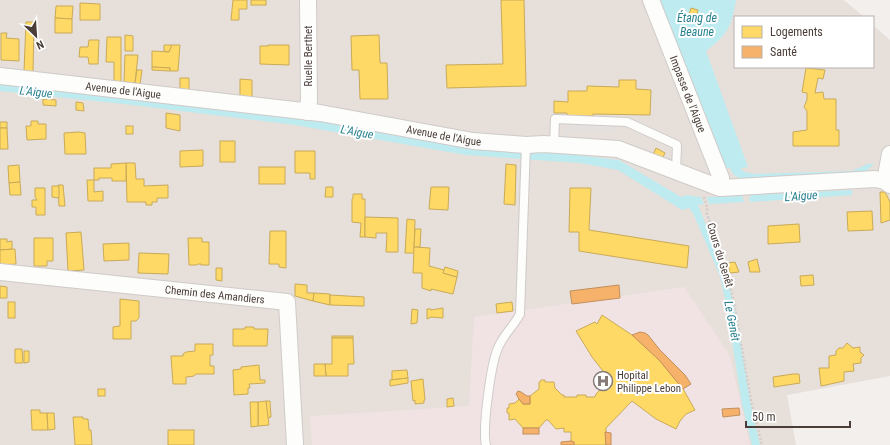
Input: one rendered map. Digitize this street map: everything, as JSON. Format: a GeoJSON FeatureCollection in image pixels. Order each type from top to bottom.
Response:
{"type":"FeatureCollection","features":[{"type":"Feature","properties":{"kind":"street","name":"Ruelle Berthet"},"geometry":{"type":"LineString","coordinates":[[307,112],[308,0]]}},
{"type":"Feature","properties":{"kind":"street","name":"Impasse de l'Aigue"},"geometry":{"type":"LineString","coordinates":[[651,0],[721,178],[720,188]]}},
{"type":"Feature","properties":{"kind":"street","name":"Avenue de l'Aigue"},"geometry":{"type":"LineString","coordinates":[[0,76],[307,112],[473,141],[618,149],[720,188],[836,181],[875,180],[887,183]]}},
{"type":"Feature","properties":{"kind":"street"},"geometry":{"type":"LineString","coordinates":[[887,183],[890,154]]}},
{"type":"Feature","properties":{"kind":"street","name":"Chemin des Amandiers"},"geometry":{"type":"LineString","coordinates":[[0,272],[287,302],[295,445]]}},
{"type":"Feature","properties":{"kind":"lane"},"geometry":{"type":"LineString","coordinates":[[554,145],[555,119],[627,122],[677,145],[676,172]]}},
{"type":"Feature","properties":{"kind":"lane"},"geometry":{"type":"LineString","coordinates":[[486,445],[484,437],[495,356],[498,347],[520,314],[526,145]]}},
{"type":"Feature","properties":{"kind":"path","name":"Cours du Genêt"},"geometry":{"type":"LineString","coordinates":[[704,197],[707,207],[707,214],[727,274],[734,302],[751,401],[762,445]]}},
{"type":"Feature","properties":{"kind":"shaded area"},"geometry":{"type":"Polygon","coordinates":[[[0,0],[844,0],[863,16],[734,16],[734,68],[874,68],[874,26],[890,40],[890,376],[787,395],[796,445],[0,445],[0,0]]]}},
{"type":"Feature","properties":{"kind":"shaded area"},"geometry":{"type":"Polygon","coordinates":[[[570,124],[613,125],[616,129],[608,135],[606,131],[601,136],[598,131],[593,136],[590,132],[587,134],[581,129],[575,135],[571,131],[567,135],[564,131],[570,124]]]}},
{"type":"Feature","properties":{"kind":"shaded area","name":"Hopital Philippe Lebon"},"geometry":{"type":"Polygon","coordinates":[[[684,287],[730,356],[750,445],[312,445],[310,416],[469,406],[474,317],[684,287]]]}},
{"type":"Feature","properties":{"kind":"water","name":"Étang de Beaune"},"geometry":{"type":"Polygon","coordinates":[[[660,0],[736,0],[727,30],[719,40],[706,51],[748,167],[741,168],[744,171],[757,174],[852,171],[868,164],[874,164],[865,172],[812,176],[739,178],[733,174],[730,168],[724,168],[660,0]]]}},
{"type":"Feature","properties":{"kind":"water"},"geometry":{"type":"Polygon","coordinates":[[[0,82],[292,116],[464,146],[559,153],[619,160],[681,197],[686,195],[701,197],[704,204],[698,205],[723,267],[731,293],[760,445],[752,445],[742,404],[727,309],[720,276],[693,213],[689,208],[682,210],[618,170],[580,163],[466,155],[295,125],[124,104],[0,91],[0,82]]]}},
{"type":"Feature","properties":{"kind":"water","name":"L'Aigue"},"geometry":{"type":"Polygon","coordinates":[[[852,190],[852,195],[750,202],[749,199],[751,195],[852,190]]]}},
{"type":"Feature","properties":{"kind":"water"},"geometry":{"type":"Polygon","coordinates":[[[742,196],[744,202],[709,204],[707,197],[742,196]]]}},
{"type":"Feature","properties":{"kind":"building: Logements"},"geometry":{"type":"Polygon","coordinates":[[[233,0],[247,0],[247,9],[239,9],[239,20],[231,20],[233,0]]]}},
{"type":"Feature","properties":{"kind":"building: Logements"},"geometry":{"type":"Polygon","coordinates":[[[251,0],[266,0],[266,5],[251,5],[251,0]]]}},
{"type":"Feature","properties":{"kind":"building: Logements"},"geometry":{"type":"Polygon","coordinates":[[[501,0],[524,0],[526,86],[447,88],[446,65],[503,64],[501,0]]]}},
{"type":"Feature","properties":{"kind":"building: Logements"},"geometry":{"type":"Polygon","coordinates":[[[80,3],[100,4],[100,20],[80,20],[80,3]]]}},
{"type":"Feature","properties":{"kind":"building: Logements"},"geometry":{"type":"Polygon","coordinates":[[[56,6],[73,6],[72,19],[55,18],[56,6]]]}},
{"type":"Feature","properties":{"kind":"building: Logements"},"geometry":{"type":"Polygon","coordinates":[[[691,8],[698,10],[695,22],[687,20],[691,8]]]}},
{"type":"Feature","properties":{"kind":"building: Logements"},"geometry":{"type":"Polygon","coordinates":[[[55,18],[72,19],[72,33],[55,33],[55,18]]]}},
{"type":"Feature","properties":{"kind":"building: Logements"},"geometry":{"type":"Polygon","coordinates":[[[26,22],[34,22],[33,72],[24,71],[26,22]]]}},
{"type":"Feature","properties":{"kind":"building: Logements"},"geometry":{"type":"Polygon","coordinates":[[[1,33],[7,33],[6,38],[19,39],[19,61],[1,60],[1,33]]]}},
{"type":"Feature","properties":{"kind":"building: Logements"},"geometry":{"type":"Polygon","coordinates":[[[125,35],[133,36],[133,51],[125,51],[125,35]]]}},
{"type":"Feature","properties":{"kind":"building: Logements"},"geometry":{"type":"Polygon","coordinates":[[[379,35],[380,63],[387,63],[388,99],[360,99],[359,70],[352,70],[351,36],[379,35]]]}},
{"type":"Feature","properties":{"kind":"building: Logements"},"geometry":{"type":"Polygon","coordinates":[[[107,37],[121,37],[121,82],[114,81],[114,62],[106,62],[107,37]]]}},
{"type":"Feature","properties":{"kind":"building: Logements"},"geometry":{"type":"Polygon","coordinates":[[[89,40],[99,40],[98,64],[89,64],[88,57],[79,57],[80,47],[88,47],[89,40]]]}},
{"type":"Feature","properties":{"kind":"building: Logements"},"geometry":{"type":"Polygon","coordinates":[[[164,45],[172,45],[169,52],[164,51],[164,45]]]}},
{"type":"Feature","properties":{"kind":"building: Logements"},"geometry":{"type":"Polygon","coordinates":[[[172,45],[180,45],[178,71],[170,71],[170,68],[152,67],[152,51],[169,52],[172,45]]]}},
{"type":"Feature","properties":{"kind":"building: Logements"},"geometry":{"type":"Polygon","coordinates":[[[289,45],[289,65],[260,64],[260,46],[289,45]]]}},
{"type":"Feature","properties":{"kind":"building: Logements"},"geometry":{"type":"Polygon","coordinates":[[[125,55],[138,55],[135,83],[124,82],[125,55]]]}},
{"type":"Feature","properties":{"kind":"building: Logements"},"geometry":{"type":"Polygon","coordinates":[[[152,67],[170,68],[170,71],[152,70],[152,67]]]}},
{"type":"Feature","properties":{"kind":"building: Logements"},"geometry":{"type":"Polygon","coordinates":[[[806,68],[825,70],[823,79],[818,78],[815,93],[823,92],[824,99],[836,99],[836,130],[839,130],[839,146],[793,146],[793,132],[807,130],[807,111],[804,107],[807,100],[807,93],[802,92],[806,68]]]}},
{"type":"Feature","properties":{"kind":"building: Logements"},"geometry":{"type":"Polygon","coordinates":[[[137,70],[142,70],[140,84],[135,83],[137,70]]]}},
{"type":"Feature","properties":{"kind":"building: Logements"},"geometry":{"type":"Polygon","coordinates":[[[180,78],[189,78],[189,90],[180,89],[180,78]]]}},
{"type":"Feature","properties":{"kind":"building: Logements"},"geometry":{"type":"Polygon","coordinates":[[[240,79],[252,80],[252,97],[240,96],[240,79]]]}},
{"type":"Feature","properties":{"kind":"building: Logements"},"geometry":{"type":"Polygon","coordinates":[[[619,80],[636,80],[636,89],[651,90],[650,115],[593,114],[593,116],[567,116],[567,113],[554,113],[554,101],[568,102],[568,91],[587,91],[587,86],[619,87],[619,80]]]}},
{"type":"Feature","properties":{"kind":"building: Logements"},"geometry":{"type":"Polygon","coordinates":[[[43,99],[56,100],[56,106],[43,105],[43,99]]]}},
{"type":"Feature","properties":{"kind":"building: Logements"},"geometry":{"type":"Polygon","coordinates":[[[76,102],[83,103],[84,111],[76,110],[76,102]]]}},
{"type":"Feature","properties":{"kind":"building: Logements"},"geometry":{"type":"Polygon","coordinates":[[[166,113],[180,115],[180,131],[166,128],[166,113]]]}},
{"type":"Feature","properties":{"kind":"building: Logements"},"geometry":{"type":"Polygon","coordinates":[[[31,121],[38,121],[38,124],[46,124],[46,139],[27,140],[26,126],[31,126],[31,121]]]}},
{"type":"Feature","properties":{"kind":"building: Logements"},"geometry":{"type":"Polygon","coordinates":[[[0,122],[7,122],[7,128],[0,128],[0,122]]]}},
{"type":"Feature","properties":{"kind":"building: Logements"},"geometry":{"type":"Polygon","coordinates":[[[126,126],[133,126],[133,134],[126,134],[126,126]]]}},
{"type":"Feature","properties":{"kind":"building: Logements"},"geometry":{"type":"Polygon","coordinates":[[[0,128],[7,128],[8,149],[0,149],[0,128]]]}},
{"type":"Feature","properties":{"kind":"building: Logements"},"geometry":{"type":"Polygon","coordinates":[[[64,133],[85,133],[86,154],[65,154],[64,133]]]}},
{"type":"Feature","properties":{"kind":"building: Logements"},"geometry":{"type":"Polygon","coordinates":[[[220,141],[235,141],[235,162],[220,162],[220,141]]]}},
{"type":"Feature","properties":{"kind":"building: Logements"},"geometry":{"type":"Polygon","coordinates":[[[656,148],[665,153],[662,159],[653,155],[656,148]]]}},
{"type":"Feature","properties":{"kind":"building: Logements"},"geometry":{"type":"Polygon","coordinates":[[[203,150],[203,166],[180,167],[180,151],[203,150]]]}},
{"type":"Feature","properties":{"kind":"building: Logements"},"geometry":{"type":"Polygon","coordinates":[[[295,151],[315,151],[315,179],[310,179],[310,173],[295,173],[295,151]]]}},
{"type":"Feature","properties":{"kind":"building: Logements"},"geometry":{"type":"Polygon","coordinates":[[[126,163],[135,163],[136,179],[144,179],[144,186],[168,185],[168,198],[157,198],[157,202],[152,202],[152,205],[146,205],[146,202],[127,202],[126,163]]]}},
{"type":"Feature","properties":{"kind":"building: Logements"},"geometry":{"type":"Polygon","coordinates":[[[126,163],[126,181],[112,181],[112,178],[99,178],[99,180],[94,180],[94,168],[111,168],[111,164],[126,163]]]}},
{"type":"Feature","properties":{"kind":"building: Logements"},"geometry":{"type":"Polygon","coordinates":[[[506,164],[516,165],[515,205],[504,204],[506,164]]]}},
{"type":"Feature","properties":{"kind":"building: Logements"},"geometry":{"type":"Polygon","coordinates":[[[19,165],[20,182],[9,183],[8,166],[19,165]]]}},
{"type":"Feature","properties":{"kind":"building: Logements"},"geometry":{"type":"Polygon","coordinates":[[[259,167],[285,167],[285,184],[259,184],[259,167]]]}},
{"type":"Feature","properties":{"kind":"building: Logements"},"geometry":{"type":"Polygon","coordinates":[[[87,180],[94,180],[94,192],[103,191],[103,201],[88,201],[87,180]]]}},
{"type":"Feature","properties":{"kind":"building: Logements"},"geometry":{"type":"Polygon","coordinates":[[[20,182],[21,195],[10,195],[9,183],[20,182]]]}},
{"type":"Feature","properties":{"kind":"building: Logements"},"geometry":{"type":"Polygon","coordinates":[[[58,185],[63,185],[65,206],[59,206],[58,185]]]}},
{"type":"Feature","properties":{"kind":"building: Logements"},"geometry":{"type":"Polygon","coordinates":[[[52,186],[59,186],[59,198],[52,197],[52,186]]]}},
{"type":"Feature","properties":{"kind":"building: Logements"},"geometry":{"type":"Polygon","coordinates":[[[326,187],[333,187],[333,197],[325,197],[326,187]]]}},
{"type":"Feature","properties":{"kind":"building: Logements"},"geometry":{"type":"Polygon","coordinates":[[[431,187],[449,187],[448,210],[429,209],[431,187]]]}},
{"type":"Feature","properties":{"kind":"building: Logements"},"geometry":{"type":"Polygon","coordinates":[[[35,188],[45,188],[45,215],[36,215],[36,207],[32,207],[32,200],[37,200],[35,197],[35,188]]]}},
{"type":"Feature","properties":{"kind":"building: Logements"},"geometry":{"type":"Polygon","coordinates":[[[570,188],[591,188],[589,230],[689,246],[687,268],[579,251],[579,232],[569,232],[570,188]]]}},
{"type":"Feature","properties":{"kind":"building: Logements"},"geometry":{"type":"Polygon","coordinates":[[[880,192],[885,192],[890,202],[890,220],[881,223],[880,192]]]}},
{"type":"Feature","properties":{"kind":"building: Logements"},"geometry":{"type":"Polygon","coordinates":[[[353,194],[362,194],[362,199],[365,199],[365,237],[360,237],[361,223],[352,222],[353,194]]]}},
{"type":"Feature","properties":{"kind":"building: Logements"},"geometry":{"type":"Polygon","coordinates":[[[872,211],[873,230],[848,231],[847,212],[872,211]]]}},
{"type":"Feature","properties":{"kind":"building: Logements"},"geometry":{"type":"Polygon","coordinates":[[[365,217],[398,218],[398,252],[386,252],[387,233],[376,233],[376,238],[365,237],[365,217]]]}},
{"type":"Feature","properties":{"kind":"building: Logements"},"geometry":{"type":"Polygon","coordinates":[[[407,219],[415,220],[414,253],[405,253],[407,219]]]}},
{"type":"Feature","properties":{"kind":"building: Logements"},"geometry":{"type":"Polygon","coordinates":[[[799,224],[800,242],[768,244],[768,226],[799,224]]]}},
{"type":"Feature","properties":{"kind":"building: Logements"},"geometry":{"type":"Polygon","coordinates":[[[415,229],[421,229],[420,247],[414,247],[415,229]]]}},
{"type":"Feature","properties":{"kind":"building: Logements"},"geometry":{"type":"Polygon","coordinates":[[[270,231],[286,231],[286,268],[279,267],[279,264],[269,264],[270,231]]]}},
{"type":"Feature","properties":{"kind":"building: Logements"},"geometry":{"type":"Polygon","coordinates":[[[81,232],[84,270],[68,271],[66,233],[81,232]]]}},
{"type":"Feature","properties":{"kind":"building: Logements"},"geometry":{"type":"Polygon","coordinates":[[[34,238],[53,238],[53,261],[47,261],[47,266],[34,266],[34,238]]]}},
{"type":"Feature","properties":{"kind":"building: Logements"},"geometry":{"type":"Polygon","coordinates":[[[188,238],[202,238],[202,242],[209,242],[209,265],[189,265],[188,238]]]}},
{"type":"Feature","properties":{"kind":"building: Logements"},"geometry":{"type":"Polygon","coordinates":[[[0,239],[7,239],[7,242],[12,241],[12,249],[0,250],[0,239]]]}},
{"type":"Feature","properties":{"kind":"building: Logements"},"geometry":{"type":"Polygon","coordinates":[[[129,243],[129,260],[104,261],[103,244],[129,243]]]}},
{"type":"Feature","properties":{"kind":"building: Logements"},"geometry":{"type":"Polygon","coordinates":[[[414,247],[430,248],[429,266],[444,270],[443,273],[457,277],[453,294],[431,289],[431,291],[422,288],[422,273],[413,273],[414,247]]]}},
{"type":"Feature","properties":{"kind":"building: Logements"},"geometry":{"type":"Polygon","coordinates":[[[15,249],[16,264],[0,265],[0,250],[15,249]]]}},
{"type":"Feature","properties":{"kind":"building: Logements"},"geometry":{"type":"Polygon","coordinates":[[[139,253],[169,254],[168,274],[138,273],[139,253]]]}},
{"type":"Feature","properties":{"kind":"building: Logements"},"geometry":{"type":"Polygon","coordinates":[[[757,259],[760,272],[750,272],[748,262],[757,259]]]}},
{"type":"Feature","properties":{"kind":"building: Logements"},"geometry":{"type":"Polygon","coordinates":[[[735,262],[739,272],[730,273],[728,263],[735,262]]]}},
{"type":"Feature","properties":{"kind":"building: Logements"},"geometry":{"type":"Polygon","coordinates":[[[445,267],[458,271],[457,277],[443,273],[445,267]]]}},
{"type":"Feature","properties":{"kind":"building: Logements"},"geometry":{"type":"Polygon","coordinates":[[[216,268],[222,268],[222,281],[216,280],[216,268]]]}},
{"type":"Feature","properties":{"kind":"building: Logements"},"geometry":{"type":"Polygon","coordinates":[[[813,275],[814,285],[801,286],[800,276],[813,275]]]}},
{"type":"Feature","properties":{"kind":"building: Logements"},"geometry":{"type":"Polygon","coordinates":[[[295,284],[307,285],[307,293],[314,293],[313,301],[295,296],[295,284]]]}},
{"type":"Feature","properties":{"kind":"building: Logements"},"geometry":{"type":"Polygon","coordinates":[[[0,286],[7,287],[7,298],[0,298],[0,286]]]}},
{"type":"Feature","properties":{"kind":"building: Logements"},"geometry":{"type":"Polygon","coordinates":[[[314,293],[330,294],[330,305],[313,301],[314,293]]]}},
{"type":"Feature","properties":{"kind":"building: Logements"},"geometry":{"type":"Polygon","coordinates":[[[330,295],[364,297],[364,306],[330,305],[330,295]]]}},
{"type":"Feature","properties":{"kind":"building: Logements"},"geometry":{"type":"Polygon","coordinates":[[[120,299],[139,301],[139,318],[136,321],[131,321],[131,339],[113,339],[113,327],[120,326],[120,299]]]}},
{"type":"Feature","properties":{"kind":"building: Logements"},"geometry":{"type":"Polygon","coordinates":[[[8,302],[15,302],[15,318],[8,318],[8,302]]]}},
{"type":"Feature","properties":{"kind":"building: Logements"},"geometry":{"type":"Polygon","coordinates":[[[512,302],[513,311],[497,313],[496,304],[512,302]]]}},
{"type":"Feature","properties":{"kind":"building: Logements"},"geometry":{"type":"Polygon","coordinates":[[[443,308],[443,318],[431,317],[427,319],[427,309],[431,310],[443,308]]]}},
{"type":"Feature","properties":{"kind":"building: Logements"},"geometry":{"type":"Polygon","coordinates":[[[412,309],[418,310],[417,323],[411,324],[412,309]]]}},
{"type":"Feature","properties":{"kind":"building: Logements"},"geometry":{"type":"Polygon","coordinates":[[[602,315],[635,337],[658,358],[682,387],[695,410],[686,414],[676,429],[656,419],[632,401],[606,428],[606,445],[574,445],[574,442],[571,442],[571,432],[564,432],[564,428],[556,429],[548,420],[546,420],[539,428],[523,428],[515,419],[509,420],[507,408],[509,408],[509,404],[515,403],[519,399],[523,404],[530,404],[530,396],[539,389],[539,382],[541,380],[545,380],[545,382],[554,382],[555,388],[562,395],[564,395],[564,397],[586,395],[586,397],[595,397],[596,394],[610,380],[592,357],[576,331],[595,322],[597,324],[602,315]]]}},
{"type":"Feature","properties":{"kind":"building: Logements"},"geometry":{"type":"Polygon","coordinates":[[[245,327],[254,327],[254,329],[268,329],[267,346],[233,346],[233,329],[245,329],[245,327]]]}},
{"type":"Feature","properties":{"kind":"building: Logements"},"geometry":{"type":"Polygon","coordinates":[[[332,336],[353,336],[353,338],[332,338],[332,336]]]}},
{"type":"Feature","properties":{"kind":"building: Logements"},"geometry":{"type":"Polygon","coordinates":[[[332,338],[353,338],[354,364],[348,364],[348,376],[326,376],[325,364],[332,364],[332,338]]]}},
{"type":"Feature","properties":{"kind":"building: Logements"},"geometry":{"type":"Polygon","coordinates":[[[847,343],[853,348],[860,347],[860,352],[864,355],[861,358],[861,363],[853,364],[854,371],[844,372],[844,381],[821,386],[819,368],[829,368],[829,356],[836,355],[836,351],[839,348],[843,348],[847,343]]]}},
{"type":"Feature","properties":{"kind":"building: Logements"},"geometry":{"type":"Polygon","coordinates":[[[195,344],[213,344],[213,355],[210,355],[210,366],[214,366],[214,374],[196,374],[194,376],[186,377],[186,384],[173,384],[171,356],[183,356],[186,352],[195,351],[195,344]]]}},
{"type":"Feature","properties":{"kind":"building: Logements"},"geometry":{"type":"Polygon","coordinates":[[[15,349],[22,349],[23,363],[15,363],[15,349]]]}},
{"type":"Feature","properties":{"kind":"building: Logements"},"geometry":{"type":"Polygon","coordinates":[[[24,351],[29,351],[29,362],[24,363],[24,351]]]}},
{"type":"Feature","properties":{"kind":"building: Logements"},"geometry":{"type":"Polygon","coordinates":[[[314,364],[325,364],[326,376],[314,376],[314,364]]]}},
{"type":"Feature","properties":{"kind":"building: Logements"},"geometry":{"type":"Polygon","coordinates":[[[259,365],[260,380],[265,380],[265,383],[249,384],[250,388],[248,388],[248,394],[234,395],[233,370],[241,369],[241,367],[259,365]]]}},
{"type":"Feature","properties":{"kind":"building: Logements"},"geometry":{"type":"Polygon","coordinates":[[[407,370],[408,378],[392,380],[392,371],[407,370]]]}},
{"type":"Feature","properties":{"kind":"building: Logements"},"geometry":{"type":"Polygon","coordinates":[[[799,374],[800,383],[774,387],[773,377],[799,374]]]}},
{"type":"Feature","properties":{"kind":"building: Logements"},"geometry":{"type":"Polygon","coordinates":[[[408,378],[408,383],[390,386],[390,380],[408,378]]]}},
{"type":"Feature","properties":{"kind":"building: Logements"},"geometry":{"type":"Polygon","coordinates":[[[423,379],[425,400],[424,403],[415,404],[415,400],[413,401],[411,381],[423,379]]]}},
{"type":"Feature","properties":{"kind":"building: Logements"},"geometry":{"type":"Polygon","coordinates":[[[98,389],[105,389],[105,396],[98,396],[98,389]]]}},
{"type":"Feature","properties":{"kind":"building: Logements"},"geometry":{"type":"Polygon","coordinates":[[[453,398],[454,406],[447,407],[447,399],[453,398]]]}},
{"type":"Feature","properties":{"kind":"building: Logements"},"geometry":{"type":"Polygon","coordinates":[[[266,401],[270,401],[271,417],[267,418],[266,401]]]}},
{"type":"Feature","properties":{"kind":"building: Logements"},"geometry":{"type":"Polygon","coordinates":[[[266,401],[269,425],[258,426],[258,402],[266,401]]]}},
{"type":"Feature","properties":{"kind":"building: Logements"},"geometry":{"type":"Polygon","coordinates":[[[250,402],[258,402],[258,426],[251,427],[250,402]]]}},
{"type":"Feature","properties":{"kind":"building: Logements"},"geometry":{"type":"Polygon","coordinates":[[[31,410],[40,410],[40,413],[47,413],[48,430],[32,430],[31,410]]]}},
{"type":"Feature","properties":{"kind":"building: Logements"},"geometry":{"type":"Polygon","coordinates":[[[47,413],[54,413],[55,429],[48,430],[47,413]]]}},
{"type":"Feature","properties":{"kind":"building: Logements"},"geometry":{"type":"Polygon","coordinates":[[[73,417],[83,417],[83,419],[88,419],[89,430],[91,430],[92,445],[75,445],[73,417]]]}},
{"type":"Feature","properties":{"kind":"building: Logements"},"geometry":{"type":"Polygon","coordinates":[[[168,430],[194,430],[194,445],[168,445],[168,430]]]}},
{"type":"Feature","properties":{"kind":"building: Santé"},"geometry":{"type":"Polygon","coordinates":[[[619,285],[620,298],[572,304],[570,291],[619,285]]]}},
{"type":"Feature","properties":{"kind":"building: Santé"},"geometry":{"type":"Polygon","coordinates":[[[640,332],[648,335],[660,350],[685,375],[691,384],[683,389],[659,360],[632,335],[640,332]]]}},
{"type":"Feature","properties":{"kind":"building: Santé"},"geometry":{"type":"Polygon","coordinates":[[[518,391],[530,396],[530,404],[523,404],[516,394],[518,391]]]}},
{"type":"Feature","properties":{"kind":"building: Santé"},"geometry":{"type":"Polygon","coordinates":[[[739,408],[740,415],[723,417],[722,409],[739,408]]]}},
{"type":"Feature","properties":{"kind":"building: Santé"},"geometry":{"type":"Polygon","coordinates":[[[523,428],[539,428],[539,434],[523,434],[523,428]]]}},
{"type":"Feature","properties":{"kind":"building: Santé"},"geometry":{"type":"Polygon","coordinates":[[[605,432],[611,433],[611,445],[606,445],[605,432]]]}},
{"type":"Feature","properties":{"kind":"building: Santé"},"geometry":{"type":"Polygon","coordinates":[[[561,442],[574,442],[574,445],[561,445],[561,442]]]}},
{"type":"Feature","properties":{"kind":"waterway"},"geometry":{"type":"LineString","coordinates":[[741,175],[746,178],[777,177]]}},
{"type":"Feature","properties":{"kind":"place","name":"Hopital Philippe Lebon"},"geometry":{"type":"Point","coordinates":[603,381]}},
{"type":"Feature","properties":{"kind":"water label","name":"Le Genêt"},"geometry":{"type":"Point","coordinates":[732,321]}}]}
